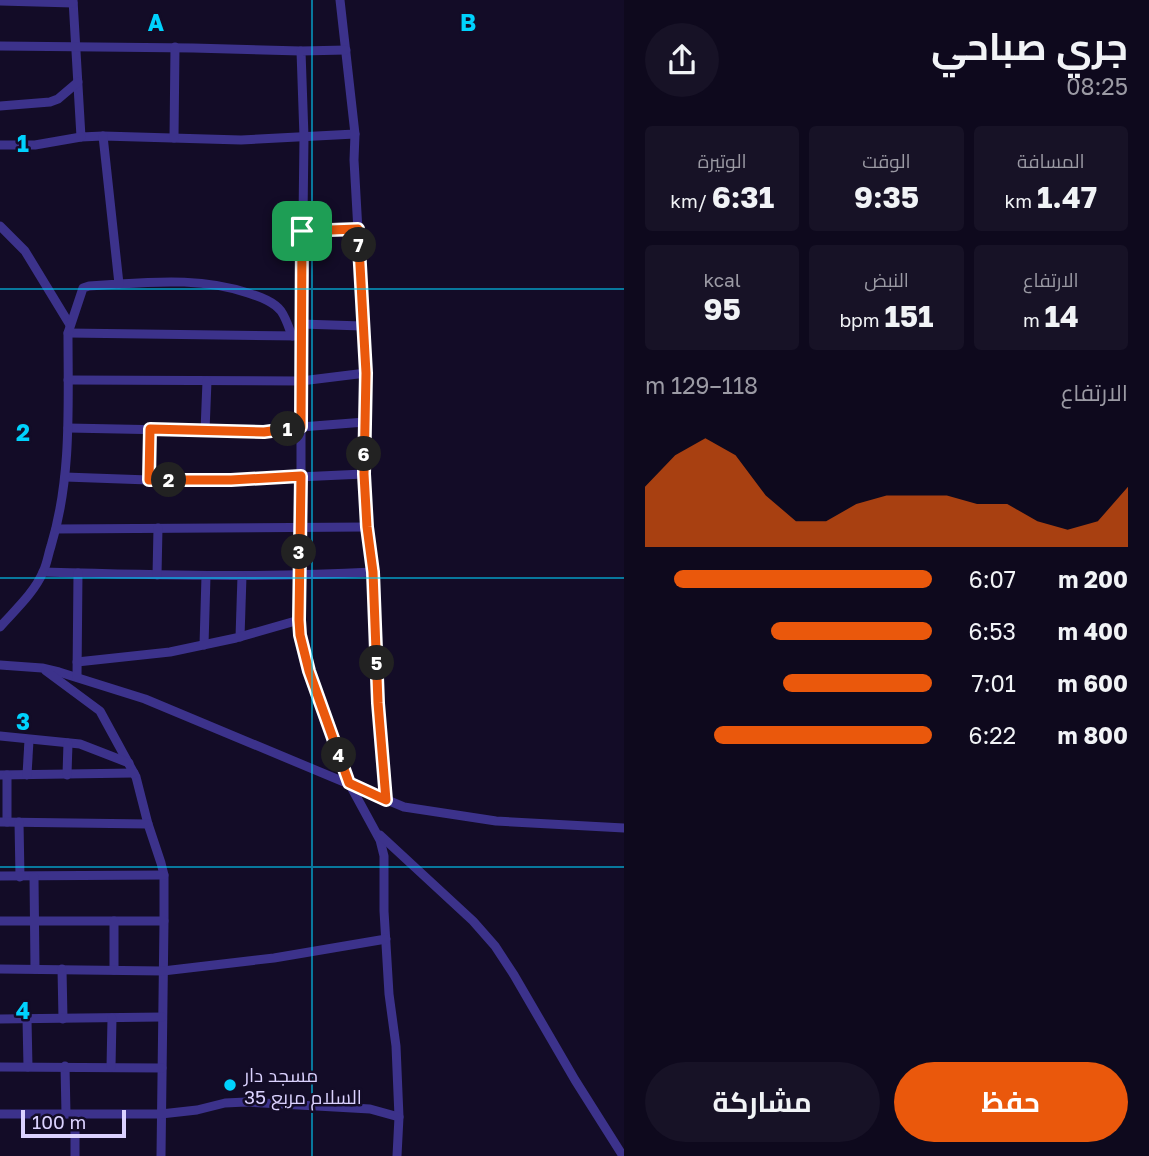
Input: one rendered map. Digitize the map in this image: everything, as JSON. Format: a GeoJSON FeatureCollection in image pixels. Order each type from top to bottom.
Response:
{"type":"FeatureCollection","features":[{"type":"Feature","properties":{"kind":"street"},"geometry":{"type":"LineString","coordinates":[[340,0],[355,134],[354,160],[366,373],[364,474],[373,572],[378,703],[386,800]]}},
{"type":"Feature","properties":{"kind":"street"},"geometry":{"type":"LineString","coordinates":[[0,1],[73,1],[81,137]]}},
{"type":"Feature","properties":{"kind":"street"},"geometry":{"type":"LineString","coordinates":[[0,46],[346,51]]}},
{"type":"Feature","properties":{"kind":"street"},"geometry":{"type":"LineString","coordinates":[[174,138],[175,47]]}},
{"type":"Feature","properties":{"kind":"street"},"geometry":{"type":"LineString","coordinates":[[301,51],[304,137],[301,324],[297,336],[301,382],[299,620],[309,671],[349,783],[380,840],[384,856],[389,994],[396,1046],[399,1116],[397,1156]]}},
{"type":"Feature","properties":{"kind":"street"},"geometry":{"type":"LineString","coordinates":[[0,106],[50,102],[58,99],[78,82]]}},
{"type":"Feature","properties":{"kind":"street"},"geometry":{"type":"LineString","coordinates":[[0,145],[35,145],[103,136],[241,140],[355,134]]}},
{"type":"Feature","properties":{"kind":"street"},"geometry":{"type":"LineString","coordinates":[[103,136],[119,284]]}},
{"type":"Feature","properties":{"kind":"street"},"geometry":{"type":"LineString","coordinates":[[0,226],[25,251],[69,329]]}},
{"type":"Feature","properties":{"kind":"street"},"geometry":{"type":"LineString","coordinates":[[302,231],[358,229]]}},
{"type":"Feature","properties":{"kind":"street"},"geometry":{"type":"LineString","coordinates":[[0,627],[32,590],[43,572],[56,529],[65,477],[69,329],[83,288],[158,281],[228,286],[270,301],[281,311],[297,336]]}},
{"type":"Feature","properties":{"kind":"street"},"geometry":{"type":"LineString","coordinates":[[301,324],[362,326]]}},
{"type":"Feature","properties":{"kind":"street"},"geometry":{"type":"LineString","coordinates":[[69,329],[297,336]]}},
{"type":"Feature","properties":{"kind":"street"},"geometry":{"type":"LineString","coordinates":[[68,380],[301,382],[366,373]]}},
{"type":"Feature","properties":{"kind":"street"},"geometry":{"type":"LineString","coordinates":[[205,430],[207,381]]}},
{"type":"Feature","properties":{"kind":"street"},"geometry":{"type":"LineString","coordinates":[[68,428],[264,432],[365,422]]}},
{"type":"Feature","properties":{"kind":"street"},"geometry":{"type":"LineString","coordinates":[[149,480],[150,429]]}},
{"type":"Feature","properties":{"kind":"street"},"geometry":{"type":"LineString","coordinates":[[65,477],[231,480],[364,474]]}},
{"type":"Feature","properties":{"kind":"street"},"geometry":{"type":"LineString","coordinates":[[56,529],[367,527]]}},
{"type":"Feature","properties":{"kind":"street"},"geometry":{"type":"LineString","coordinates":[[157,575],[158,528]]}},
{"type":"Feature","properties":{"kind":"street"},"geometry":{"type":"LineString","coordinates":[[43,572],[299,576],[373,572]]}},
{"type":"Feature","properties":{"kind":"street"},"geometry":{"type":"LineString","coordinates":[[77,677],[78,573]]}},
{"type":"Feature","properties":{"kind":"street"},"geometry":{"type":"LineString","coordinates":[[204,645],[206,576]]}},
{"type":"Feature","properties":{"kind":"street"},"geometry":{"type":"LineString","coordinates":[[240,637],[242,576]]}},
{"type":"Feature","properties":{"kind":"street"},"geometry":{"type":"LineString","coordinates":[[77,662],[158,654],[240,637],[299,620]]}},
{"type":"Feature","properties":{"kind":"street"},"geometry":{"type":"LineString","coordinates":[[0,665],[42,668],[145,699],[404,807],[496,821],[624,828]]}},
{"type":"Feature","properties":{"kind":"street"},"geometry":{"type":"LineString","coordinates":[[42,668],[100,711],[134,773],[164,875],[161,1156]]}},
{"type":"Feature","properties":{"kind":"street"},"geometry":{"type":"LineString","coordinates":[[0,736],[80,744],[129,763]]}},
{"type":"Feature","properties":{"kind":"street"},"geometry":{"type":"LineString","coordinates":[[27,775],[29,740]]}},
{"type":"Feature","properties":{"kind":"street"},"geometry":{"type":"LineString","coordinates":[[67,775],[68,743]]}},
{"type":"Feature","properties":{"kind":"street"},"geometry":{"type":"LineString","coordinates":[[134,773],[3,775],[4,822],[148,824]]}},
{"type":"Feature","properties":{"kind":"street"},"geometry":{"type":"LineString","coordinates":[[19,822],[20,877]]}},
{"type":"Feature","properties":{"kind":"street"},"geometry":{"type":"LineString","coordinates":[[374,829],[473,921],[495,946],[623,1156]]}},
{"type":"Feature","properties":{"kind":"street"},"geometry":{"type":"LineString","coordinates":[[0,876],[164,875]]}},
{"type":"Feature","properties":{"kind":"street"},"geometry":{"type":"LineString","coordinates":[[34,877],[35,969]]}},
{"type":"Feature","properties":{"kind":"street"},"geometry":{"type":"LineString","coordinates":[[0,921],[164,921]]}},
{"type":"Feature","properties":{"kind":"street"},"geometry":{"type":"LineString","coordinates":[[114,921],[114,970]]}},
{"type":"Feature","properties":{"kind":"street"},"geometry":{"type":"LineString","coordinates":[[0,969],[163,971],[274,958],[386,939]]}},
{"type":"Feature","properties":{"kind":"street"},"geometry":{"type":"LineString","coordinates":[[62,969],[63,1018]]}},
{"type":"Feature","properties":{"kind":"street"},"geometry":{"type":"LineString","coordinates":[[0,1019],[162,1017]]}},
{"type":"Feature","properties":{"kind":"street"},"geometry":{"type":"LineString","coordinates":[[111,1067],[112,1018]]}},
{"type":"Feature","properties":{"kind":"street"},"geometry":{"type":"LineString","coordinates":[[27,1019],[28,1067]]}},
{"type":"Feature","properties":{"kind":"street"},"geometry":{"type":"LineString","coordinates":[[65,1066],[75,1156]]}},
{"type":"Feature","properties":{"kind":"street"},"geometry":{"type":"LineString","coordinates":[[0,1067],[162,1068]]}},
{"type":"Feature","properties":{"kind":"street"},"geometry":{"type":"LineString","coordinates":[[0,1114],[161,1114],[246,1102],[370,1109],[399,1116]]}},
{"type":"Feature","properties":{"kind":"place","name":"مسجد دار السلام مربع 35"},"geometry":{"type":"Point","coordinates":[230,1085]}},
{"type":"Feature","properties":{"kind":"route"},"geometry":{"type":"LineString","coordinates":[[358,229],[366,373],[364,474],[373,572],[378,703],[386,800],[349,783],[303,650],[299,620],[301,476],[231,480],[149,480],[150,429],[264,432],[301,427],[302,231],[358,229]]}}]}
